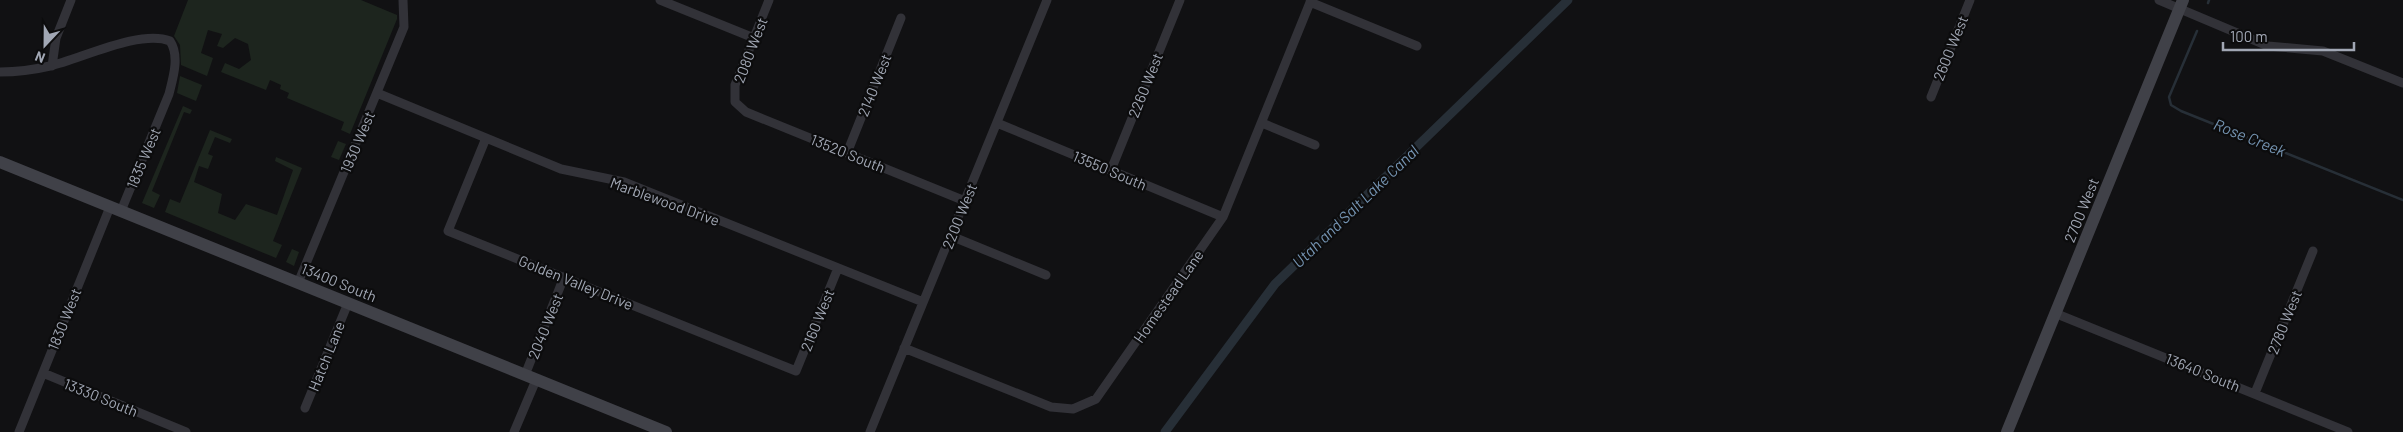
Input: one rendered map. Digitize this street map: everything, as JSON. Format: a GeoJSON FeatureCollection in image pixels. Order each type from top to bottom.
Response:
{"type":"FeatureCollection","features":[{"type":"Feature","properties":{"kind":"street"},"geometry":{"type":"LineString","coordinates":[[0,72],[23,72],[52,66],[56,38],[71,0]]}},
{"type":"Feature","properties":{"kind":"street","name":"1930 West"},"geometry":{"type":"LineString","coordinates":[[298,283],[404,27],[404,0]]}},
{"type":"Feature","properties":{"kind":"street"},"geometry":{"type":"LineString","coordinates":[[660,0],[754,38]]}},
{"type":"Feature","properties":{"kind":"street","name":"2080 West"},"geometry":{"type":"LineString","coordinates":[[735,102],[735,85],[769,0]]}},
{"type":"Feature","properties":{"kind":"street","name":"2200 West"},"geometry":{"type":"LineString","coordinates":[[870,432],[1047,0]]}},
{"type":"Feature","properties":{"kind":"street","name":"2260 West"},"geometry":{"type":"LineString","coordinates":[[1111,170],[1180,0]]}},
{"type":"Feature","properties":{"kind":"street","name":"2600 West"},"geometry":{"type":"LineString","coordinates":[[1931,96],[1970,0]]}},
{"type":"Feature","properties":{"kind":"street"},"geometry":{"type":"LineString","coordinates":[[2159,0],[2181,4],[2268,46],[2323,51],[2403,84]]}},
{"type":"Feature","properties":{"kind":"street"},"geometry":{"type":"LineString","coordinates":[[1311,1],[1417,46]]}},
{"type":"Feature","properties":{"kind":"street","name":"Homestead Lane"},"geometry":{"type":"LineString","coordinates":[[904,348],[1051,407],[1073,409],[1096,399],[1223,218],[1311,1]]}},
{"type":"Feature","properties":{"kind":"street","name":"2700 West"},"geometry":{"type":"LineString","coordinates":[[2007,432],[2057,314],[2181,4]]}},
{"type":"Feature","properties":{"kind":"street","name":"2140 West"},"geometry":{"type":"LineString","coordinates":[[847,153],[901,18]]}},
{"type":"Feature","properties":{"kind":"street","name":"1835 West"},"geometry":{"type":"LineString","coordinates":[[52,66],[128,42],[164,39],[170,42],[175,54],[174,77],[165,105],[116,209]]}},
{"type":"Feature","properties":{"kind":"street","name":"Marblewood Drive"},"geometry":{"type":"LineString","coordinates":[[377,93],[561,169],[624,182],[923,302]]}},
{"type":"Feature","properties":{"kind":"street","name":"13520 South"},"geometry":{"type":"LineString","coordinates":[[735,102],[746,112],[964,200]]}},
{"type":"Feature","properties":{"kind":"street"},"geometry":{"type":"LineString","coordinates":[[1262,123],[1315,145]]}},
{"type":"Feature","properties":{"kind":"street","name":"13550 South"},"geometry":{"type":"LineString","coordinates":[[997,124],[1223,218]]}},
{"type":"Feature","properties":{"kind":"street","name":"Golden Valley Drive"},"geometry":{"type":"LineString","coordinates":[[486,138],[448,231],[796,371]]}},
{"type":"Feature","properties":{"kind":"street","name":"13400 South"},"geometry":{"type":"LineString","coordinates":[[0,162],[666,432]]}},
{"type":"Feature","properties":{"kind":"street","name":"1830 West"},"geometry":{"type":"LineString","coordinates":[[19,432],[43,373],[116,209]]}},
{"type":"Feature","properties":{"kind":"street"},"geometry":{"type":"LineString","coordinates":[[951,236],[1046,276]]}},
{"type":"Feature","properties":{"kind":"street","name":"2780 West"},"geometry":{"type":"LineString","coordinates":[[2255,393],[2313,251]]}},
{"type":"Feature","properties":{"kind":"street","name":"2160 West"},"geometry":{"type":"LineString","coordinates":[[796,371],[838,268]]}},
{"type":"Feature","properties":{"kind":"street","name":"2040 West"},"geometry":{"type":"LineString","coordinates":[[514,432],[530,377],[564,277]]}},
{"type":"Feature","properties":{"kind":"street","name":"Hatch Lane"},"geometry":{"type":"LineString","coordinates":[[305,408],[348,303]]}},
{"type":"Feature","properties":{"kind":"street","name":"13640 South"},"geometry":{"type":"LineString","coordinates":[[2057,314],[2348,432]]}},
{"type":"Feature","properties":{"kind":"street","name":"13330 South"},"geometry":{"type":"LineString","coordinates":[[43,373],[186,432]]}},
{"type":"Feature","properties":{"kind":"shaded area"},"geometry":{"type":"Polygon","coordinates":[[[188,0],[361,0],[397,15],[350,134],[341,130],[344,122],[287,98],[289,93],[280,89],[281,85],[270,80],[266,90],[221,72],[225,63],[239,69],[251,60],[248,44],[235,38],[223,48],[217,46],[222,34],[208,30],[201,53],[213,58],[207,76],[181,65],[180,45],[174,36],[188,0]]]}},
{"type":"Feature","properties":{"kind":"shaded area"},"geometry":{"type":"Polygon","coordinates":[[[180,76],[202,85],[196,101],[177,93],[180,76]]]}},
{"type":"Feature","properties":{"kind":"shaded area"},"geometry":{"type":"Polygon","coordinates":[[[183,106],[192,110],[190,114],[184,112],[152,191],[160,195],[154,208],[142,203],[183,106]]]}},
{"type":"Feature","properties":{"kind":"shaded area"},"geometry":{"type":"Polygon","coordinates":[[[210,130],[232,139],[230,143],[215,137],[208,154],[213,156],[208,169],[199,166],[194,182],[222,194],[218,213],[235,220],[246,204],[277,215],[293,170],[275,161],[276,157],[302,168],[273,241],[282,245],[276,258],[165,212],[170,199],[180,203],[210,130]]]}},
{"type":"Feature","properties":{"kind":"shaded area"},"geometry":{"type":"Polygon","coordinates":[[[338,141],[346,144],[339,160],[331,157],[338,141]]]}},
{"type":"Feature","properties":{"kind":"shaded area"},"geometry":{"type":"Polygon","coordinates":[[[292,249],[299,252],[294,266],[286,262],[292,249]]]}},
{"type":"Feature","properties":{"kind":"waterway","name":"Utah and Salt Lake Canal"},"geometry":{"type":"LineString","coordinates":[[1165,432],[1275,284],[1568,0]]}},
{"type":"Feature","properties":{"kind":"waterway","name":"Rose Creek"},"geometry":{"type":"LineString","coordinates":[[2197,31],[2169,97],[2171,105],[2181,111],[2403,200]]}}]}
